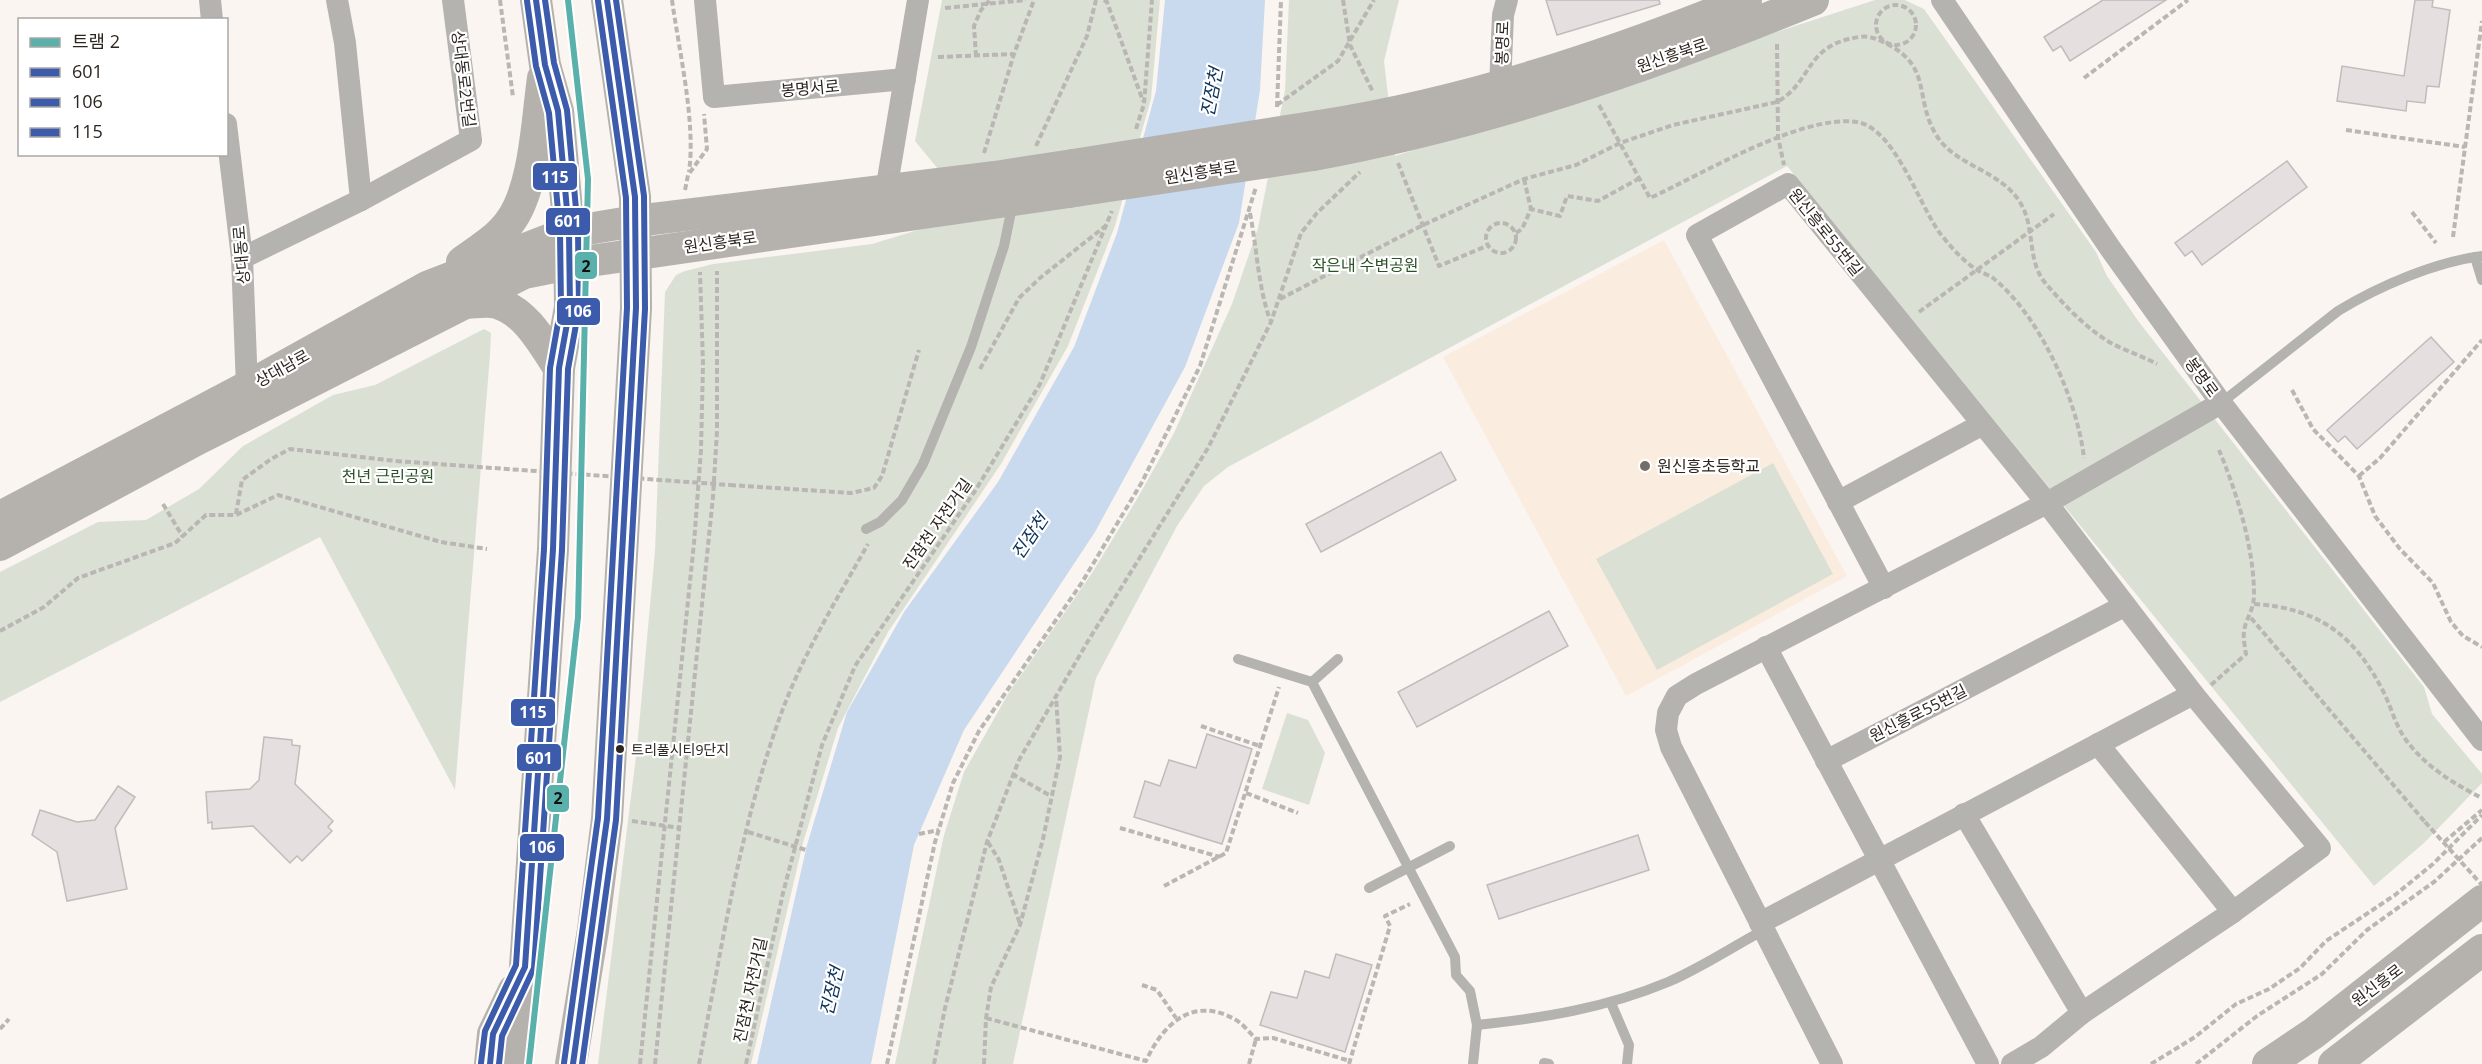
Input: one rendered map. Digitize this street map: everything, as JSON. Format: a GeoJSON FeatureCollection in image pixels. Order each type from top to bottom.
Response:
{"type":"FeatureCollection","features":[{"type":"Feature","properties":{"kind":"street"},"geometry":{"type":"LineString","coordinates":[[210,0],[212,18]]}},
{"type":"Feature","properties":{"kind":"street"},"geometry":{"type":"LineString","coordinates":[[337,0],[345,43],[361,200]]}},
{"type":"Feature","properties":{"kind":"street","name":"상대동로2번길"},"geometry":{"type":"LineString","coordinates":[[242,258],[361,200],[471,140],[453,0]]}},
{"type":"Feature","properties":{"kind":"street"},"geometry":{"type":"LineString","coordinates":[[515,1064],[525,968],[553,549],[559,368],[570,307],[568,232],[558,111],[545,65],[537,0]]}},
{"type":"Feature","properties":{"kind":"street"},"geometry":{"type":"LineString","coordinates":[[572,1062],[607,819],[638,254],[625,111],[607,0]]}},
{"type":"Feature","properties":{"kind":"street","name":"봉명서로"},"geometry":{"type":"LineString","coordinates":[[705,0],[714,97],[905,79]]}},
{"type":"Feature","properties":{"kind":"street"},"geometry":{"type":"LineString","coordinates":[[886,191],[918,0]]}},
{"type":"Feature","properties":{"kind":"street","name":"봉명로"},"geometry":{"type":"LineString","coordinates":[[1500,87],[1503,15],[1507,0]]}},
{"type":"Feature","properties":{"kind":"street","name":"원신흥북로"},"geometry":{"type":"LineString","coordinates":[[1316,141],[1384,116],[1500,87],[1644,39],[1746,0]]}},
{"type":"Feature","properties":{"kind":"street","name":"원신흥북로"},"geometry":{"type":"LineString","coordinates":[[568,232],[636,221],[886,191],[1071,179],[1316,141],[1389,141],[1508,110],[1714,41],[1813,0]]}},
{"type":"Feature","properties":{"kind":"street","name":"봉명로"},"geometry":{"type":"LineString","coordinates":[[1942,0],[2110,248],[2221,404],[2482,741]]}},
{"type":"Feature","properties":{"kind":"street"},"geometry":{"type":"LineString","coordinates":[[427,287],[489,243],[510,222],[530,172],[545,65]]}},
{"type":"Feature","properties":{"kind":"street","name":"상대동로"},"geometry":{"type":"LineString","coordinates":[[228,141],[242,258],[247,387]]}},
{"type":"Feature","properties":{"kind":"street","name":"원신흥북로"},"geometry":{"type":"LineString","coordinates":[[569,264],[1014,200],[1071,179]]}},
{"type":"Feature","properties":{"kind":"street"},"geometry":{"type":"LineString","coordinates":[[1788,184],[1697,235],[1884,588]]}},
{"type":"Feature","properties":{"kind":"street","name":"원신흥로55번길"},"geometry":{"type":"LineString","coordinates":[[1788,184],[1981,425],[2047,503],[2193,694],[2320,848],[2233,912],[2082,1013],[2041,1047],[2012,1064]]}},
{"type":"Feature","properties":{"kind":"street","name":"상대남로"},"geometry":{"type":"LineString","coordinates":[[0,517],[247,387],[427,287],[568,232]]}},
{"type":"Feature","properties":{"kind":"street","name":"상대남로"},"geometry":{"type":"LineString","coordinates":[[0,545],[524,273],[569,264]]}},
{"type":"Feature","properties":{"kind":"street"},"geometry":{"type":"LineString","coordinates":[[464,303],[496,302],[515,312],[537,334],[559,368]]}},
{"type":"Feature","properties":{"kind":"street"},"geometry":{"type":"LineString","coordinates":[[1832,1064],[1671,747],[1666,730],[1668,713],[1677,696],[1766,647],[2047,503],[2221,404]]}},
{"type":"Feature","properties":{"kind":"street"},"geometry":{"type":"LineString","coordinates":[[1838,502],[1981,425]]}},
{"type":"Feature","properties":{"kind":"street","name":"원신흥로55번길"},"geometry":{"type":"LineString","coordinates":[[1826,761],[2124,606]]}},
{"type":"Feature","properties":{"kind":"street"},"geometry":{"type":"LineString","coordinates":[[1766,647],[1988,1064]]}},
{"type":"Feature","properties":{"kind":"street"},"geometry":{"type":"LineString","coordinates":[[1762,926],[1879,859],[2193,694]]}},
{"type":"Feature","properties":{"kind":"street"},"geometry":{"type":"LineString","coordinates":[[2098,744],[2233,912]]}},
{"type":"Feature","properties":{"kind":"street"},"geometry":{"type":"LineString","coordinates":[[1964,814],[2082,1013]]}},
{"type":"Feature","properties":{"kind":"street","name":"원신흥로"},"geometry":{"type":"LineString","coordinates":[[2268,1064],[2314,1034],[2482,901]]}},
{"type":"Feature","properties":{"kind":"street"},"geometry":{"type":"LineString","coordinates":[[2334,1064],[2482,950]]}},
{"type":"Feature","properties":{"kind":"street"},"geometry":{"type":"LineString","coordinates":[[490,1064],[494,1034],[525,968]]}},
{"type":"Feature","properties":{"kind":"lane"},"geometry":{"type":"LineString","coordinates":[[866,529],[880,522],[902,500],[923,464],[971,347],[1004,246],[1014,200]]}},
{"type":"Feature","properties":{"kind":"lane"},"geometry":{"type":"LineString","coordinates":[[2221,404],[2338,311],[2359,298],[2434,266],[2479,256],[2482,280]]}},
{"type":"Feature","properties":{"kind":"lane"},"geometry":{"type":"LineString","coordinates":[[1238,659],[1312,682],[1455,957],[1456,975],[1470,992],[1477,1025],[1473,1064]]}},
{"type":"Feature","properties":{"kind":"lane"},"geometry":{"type":"LineString","coordinates":[[1312,682],[1338,659]]}},
{"type":"Feature","properties":{"kind":"lane"},"geometry":{"type":"LineString","coordinates":[[1369,888],[1450,846]]}},
{"type":"Feature","properties":{"kind":"lane"},"geometry":{"type":"LineString","coordinates":[[1477,1025],[1541,1018],[1611,1003],[1669,982],[1762,926]]}},
{"type":"Feature","properties":{"kind":"lane"},"geometry":{"type":"LineString","coordinates":[[1611,1003],[1629,1045],[1627,1064]]}},
{"type":"Feature","properties":{"kind":"path"},"geometry":{"type":"LineString","coordinates":[[501,0],[514,103]]}},
{"type":"Feature","properties":{"kind":"path"},"geometry":{"type":"LineString","coordinates":[[672,0],[685,91],[691,157],[688,175]]}},
{"type":"Feature","properties":{"kind":"path"},"geometry":{"type":"LineString","coordinates":[[945,8],[1026,0]]}},
{"type":"Feature","properties":{"kind":"path"},"geometry":{"type":"LineString","coordinates":[[981,165],[1014,54],[1034,0]]}},
{"type":"Feature","properties":{"kind":"path"},"geometry":{"type":"LineString","coordinates":[[1035,146],[1087,36],[1096,0]]}},
{"type":"Feature","properties":{"kind":"path"},"geometry":{"type":"LineString","coordinates":[[1104,0],[1107,2],[1119,32],[1144,104]]}},
{"type":"Feature","properties":{"kind":"path"},"geometry":{"type":"LineString","coordinates":[[1134,137],[1144,104],[1152,0]]}},
{"type":"Feature","properties":{"kind":"path"},"geometry":{"type":"LineString","coordinates":[[1274,116],[1277,106],[1281,0]]}},
{"type":"Feature","properties":{"kind":"path"},"geometry":{"type":"LineString","coordinates":[[1343,0],[1350,45],[1375,97]]}},
{"type":"Feature","properties":{"kind":"path"},"geometry":{"type":"LineString","coordinates":[[1277,106],[1338,61],[1350,45],[1374,0]]}},
{"type":"Feature","properties":{"kind":"path"},"geometry":{"type":"LineString","coordinates":[[2084,78],[2188,0]]}},
{"type":"Feature","properties":{"kind":"path"},"geometry":{"type":"LineString","coordinates":[[976,56],[974,26],[981,10],[989,2]]}},
{"type":"Feature","properties":{"kind":"path"},"geometry":{"type":"LineString","coordinates":[[1888,5],[1906,6],[1913,12],[1916,30],[1912,38],[1904,44],[1886,43],[1876,28],[1876,19],[1888,5]]}},
{"type":"Feature","properties":{"kind":"path"},"geometry":{"type":"LineString","coordinates":[[2453,237],[2482,21]]}},
{"type":"Feature","properties":{"kind":"path"},"geometry":{"type":"LineString","coordinates":[[1777,44],[1778,137],[1788,184]]}},
{"type":"Feature","properties":{"kind":"path"},"geometry":{"type":"LineString","coordinates":[[938,57],[1014,54]]}},
{"type":"Feature","properties":{"kind":"path"},"geometry":{"type":"LineString","coordinates":[[1598,102],[1650,198],[1778,137],[1816,124],[1839,121],[1859,122],[1875,128],[1889,144],[1929,218],[1948,244],[1976,269],[1992,278],[2029,320],[2056,364],[2081,436],[2084,459]]}},
{"type":"Feature","properties":{"kind":"path"},"geometry":{"type":"LineString","coordinates":[[2346,130],[2465,147]]}},
{"type":"Feature","properties":{"kind":"path"},"geometry":{"type":"LineString","coordinates":[[1397,159],[1439,266],[1489,245]]}},
{"type":"Feature","properties":{"kind":"path"},"geometry":{"type":"LineString","coordinates":[[934,1064],[945,1008],[987,842],[1012,774],[1056,694],[1208,448],[1271,322],[1301,233],[1317,213],[1367,165]]}},
{"type":"Feature","properties":{"kind":"path"},"geometry":{"type":"LineString","coordinates":[[1531,209],[1560,216],[1567,196],[1598,201],[1640,178]]}},
{"type":"Feature","properties":{"kind":"path"},"geometry":{"type":"LineString","coordinates":[[1516,233],[1522,229],[1531,209],[1524,179]]}},
{"type":"Feature","properties":{"kind":"path"},"geometry":{"type":"LineString","coordinates":[[887,1064],[939,830],[953,783],[979,731],[1081,584],[1142,482],[1200,366],[1250,213],[1258,180]]}},
{"type":"Feature","properties":{"kind":"path","name":"진잠천 자전거길"},"geometry":{"type":"LineString","coordinates":[[746,1064],[795,847],[822,745],[855,666],[975,491],[1040,384],[1115,202]]}},
{"type":"Feature","properties":{"kind":"path"},"geometry":{"type":"LineString","coordinates":[[2412,212],[2436,243]]}},
{"type":"Feature","properties":{"kind":"path"},"geometry":{"type":"LineString","coordinates":[[1250,213],[1263,299],[1271,322]]}},
{"type":"Feature","properties":{"kind":"path"},"geometry":{"type":"LineString","coordinates":[[1900,324],[2031,228],[2054,214]]}},
{"type":"Feature","properties":{"kind":"path"},"geometry":{"type":"LineString","coordinates":[[978,374],[1019,298],[1108,223]]}},
{"type":"Feature","properties":{"kind":"path"},"geometry":{"type":"LineString","coordinates":[[1503,223],[1516,233],[1516,242],[1505,253],[1496,253],[1486,240],[1488,231],[1494,225],[1503,223]]}},
{"type":"Feature","properties":{"kind":"path"},"geometry":{"type":"LineString","coordinates":[[655,1064],[715,465],[717,271]]}},
{"type":"Feature","properties":{"kind":"path"},"geometry":{"type":"LineString","coordinates":[[640,1064],[701,450],[703,364],[700,272]]}},
{"type":"Feature","properties":{"kind":"path"},"geometry":{"type":"LineString","coordinates":[[2359,476],[2380,458],[2482,340]]}},
{"type":"Feature","properties":{"kind":"path"},"geometry":{"type":"LineString","coordinates":[[236,514],[242,480],[271,459],[290,449],[396,461],[730,485],[851,492],[874,488],[882,476],[919,350]]}},
{"type":"Feature","properties":{"kind":"path"},"geometry":{"type":"LineString","coordinates":[[2292,390],[2313,429],[2359,476],[2375,516],[2400,549],[2433,583],[2451,622],[2463,636],[2482,647]]}},
{"type":"Feature","properties":{"kind":"path"},"geometry":{"type":"LineString","coordinates":[[2193,694],[2216,682],[2246,654],[2244,630],[2251,618],[2254,604],[2244,525],[2235,489],[2219,450]]}},
{"type":"Feature","properties":{"kind":"path"},"geometry":{"type":"LineString","coordinates":[[0,631],[44,607],[78,578],[153,553],[183,537],[206,515],[236,514],[278,495],[441,542],[487,549]]}},
{"type":"Feature","properties":{"kind":"path"},"geometry":{"type":"LineString","coordinates":[[164,504],[183,537]]}},
{"type":"Feature","properties":{"kind":"path"},"geometry":{"type":"LineString","coordinates":[[699,1064],[748,832],[770,749],[796,676],[880,522]]}},
{"type":"Feature","properties":{"kind":"path"},"geometry":{"type":"LineString","coordinates":[[2254,604],[2276,605],[2317,617],[2345,637],[2385,694],[2407,741],[2441,775],[2482,798]]}},
{"type":"Feature","properties":{"kind":"path"},"geometry":{"type":"LineString","coordinates":[[2251,618],[2482,885]]}},
{"type":"Feature","properties":{"kind":"path"},"geometry":{"type":"LineString","coordinates":[[1164,886],[1226,853],[1279,686]]}},
{"type":"Feature","properties":{"kind":"path"},"geometry":{"type":"LineString","coordinates":[[984,1064],[986,1018],[991,987],[1020,925],[1043,839],[1060,757],[1056,694]]}},
{"type":"Feature","properties":{"kind":"path"},"geometry":{"type":"LineString","coordinates":[[1201,726],[1260,746]]}},
{"type":"Feature","properties":{"kind":"path"},"geometry":{"type":"LineString","coordinates":[[1012,774],[1051,796]]}},
{"type":"Feature","properties":{"kind":"path"},"geometry":{"type":"LineString","coordinates":[[1246,792],[1298,813]]}},
{"type":"Feature","properties":{"kind":"path"},"geometry":{"type":"LineString","coordinates":[[2444,842],[2482,812]]}},
{"type":"Feature","properties":{"kind":"path"},"geometry":{"type":"LineString","coordinates":[[2151,1064],[2195,1036],[2236,1004],[2269,989],[2300,968],[2326,941],[2395,895],[2433,864],[2482,812]]}},
{"type":"Feature","properties":{"kind":"path"},"geometry":{"type":"LineString","coordinates":[[631,820],[680,828]]}},
{"type":"Feature","properties":{"kind":"path"},"geometry":{"type":"LineString","coordinates":[[1120,828],[1220,857]]}},
{"type":"Feature","properties":{"kind":"path"},"geometry":{"type":"LineString","coordinates":[[919,834],[939,830]]}},
{"type":"Feature","properties":{"kind":"path"},"geometry":{"type":"LineString","coordinates":[[748,832],[806,850]]}},
{"type":"Feature","properties":{"kind":"path"},"geometry":{"type":"LineString","coordinates":[[2196,1064],[2257,1016],[2322,974],[2367,930],[2434,882],[2482,838]]}},
{"type":"Feature","properties":{"kind":"path"},"geometry":{"type":"LineString","coordinates":[[987,842],[999,860],[1020,925]]}},
{"type":"Feature","properties":{"kind":"path"},"geometry":{"type":"LineString","coordinates":[[986,1018],[1145,1063],[1156,1038],[1176,1018],[1205,1010],[1236,1020],[1256,1039],[1273,1038],[1349,1063],[1390,926],[1385,916],[1410,904]]}},
{"type":"Feature","properties":{"kind":"path"},"geometry":{"type":"LineString","coordinates":[[1142,986],[1157,990],[1176,1018]]}},
{"type":"Feature","properties":{"kind":"path"},"geometry":{"type":"LineString","coordinates":[[0,1029],[9,1019]]}},
{"type":"Feature","properties":{"kind":"path"},"geometry":{"type":"LineString","coordinates":[[1249,1064],[1256,1039]]}},
{"type":"Feature","properties":{"kind":"shaded area","name":"원신흥초등학교"},"geometry":{"type":"Polygon","coordinates":[[[1664,240],[1847,576],[1626,696],[1443,357],[1664,240]]]}},
{"type":"Feature","properties":{"kind":"green space"},"geometry":{"type":"Polygon","coordinates":[[[942,0],[1160,0],[1151,99],[1115,226],[1068,346],[1001,464],[888,632],[838,728],[803,843],[751,1064],[598,1064],[637,748],[655,551],[665,292],[676,275],[713,264],[872,244],[934,225],[938,169],[915,141],[942,0]]]}},
{"type":"Feature","properties":{"kind":"green space","name":"작은내 수변공원"},"geometry":{"type":"Polygon","coordinates":[[[1289,0],[1399,0],[1384,61],[1395,156],[1875,0],[1905,0],[1924,9],[2096,252],[2107,276],[2139,322],[2424,687],[2432,714],[2482,774],[2482,783],[2424,843],[2374,886],[1787,166],[1228,467],[1204,486],[1177,526],[1096,678],[1013,1064],[895,1064],[944,835],[964,772],[1008,694],[1092,573],[1137,499],[1174,433],[1232,304],[1258,228],[1285,90],[1289,0]]]}},
{"type":"Feature","properties":{"kind":"green space","name":"천년 근린공원"},"geometry":{"type":"Polygon","coordinates":[[[484,329],[491,333],[490,355],[455,790],[320,537],[0,702],[0,572],[98,522],[146,520],[199,489],[243,446],[333,395],[375,385],[484,329]]]}},
{"type":"Feature","properties":{"kind":"green space"},"geometry":{"type":"Polygon","coordinates":[[[1773,463],[1833,574],[1657,670],[1596,559],[1773,463]]]}},
{"type":"Feature","properties":{"kind":"green space"},"geometry":{"type":"Polygon","coordinates":[[[1287,713],[1308,720],[1325,753],[1309,805],[1262,789],[1287,713]]]}},
{"type":"Feature","properties":{"kind":"water","name":"진잠천"},"geometry":{"type":"Polygon","coordinates":[[[1165,0],[1265,0],[1260,90],[1239,223],[1185,367],[1095,532],[964,730],[914,845],[871,1064],[757,1064],[807,845],[847,712],[904,612],[998,482],[1074,347],[1117,233],[1156,91],[1165,0]]]}},
{"type":"Feature","properties":{"kind":"building"},"geometry":{"type":"Polygon","coordinates":[[[1546,0],[1659,0],[1660,4],[1557,35],[1546,0]]]}},
{"type":"Feature","properties":{"kind":"building"},"geometry":{"type":"Polygon","coordinates":[[[2103,0],[2166,0],[2070,61],[2061,46],[2053,51],[2044,37],[2103,0]]]}},
{"type":"Feature","properties":{"kind":"building"},"geometry":{"type":"Polygon","coordinates":[[[2415,0],[2433,0],[2432,7],[2450,10],[2439,87],[2427,86],[2425,103],[2407,101],[2406,111],[2337,101],[2342,66],[2404,76],[2415,0]]]}},
{"type":"Feature","properties":{"kind":"building"},"geometry":{"type":"Polygon","coordinates":[[[2287,161],[2307,187],[2202,265],[2192,251],[2185,256],[2175,243],[2287,161]]]}},
{"type":"Feature","properties":{"kind":"building"},"geometry":{"type":"Polygon","coordinates":[[[2431,337],[2454,362],[2357,449],[2345,436],[2338,442],[2327,430],[2431,337]]]}},
{"type":"Feature","properties":{"kind":"building"},"geometry":{"type":"Polygon","coordinates":[[[1441,452],[1456,480],[1321,552],[1306,524],[1441,452]]]}},
{"type":"Feature","properties":{"kind":"building"},"geometry":{"type":"Polygon","coordinates":[[[1549,611],[1568,646],[1417,727],[1398,692],[1549,611]]]}},
{"type":"Feature","properties":{"kind":"building"},"geometry":{"type":"Polygon","coordinates":[[[1207,734],[1252,749],[1222,844],[1134,817],[1145,781],[1160,786],[1169,760],[1196,768],[1207,734]]]}},
{"type":"Feature","properties":{"kind":"building"},"geometry":{"type":"Polygon","coordinates":[[[264,737],[292,740],[292,745],[300,746],[295,784],[333,821],[328,827],[332,831],[302,861],[297,856],[290,863],[253,826],[212,829],[212,822],[208,823],[206,792],[250,789],[259,780],[264,737]]]}},
{"type":"Feature","properties":{"kind":"building"},"geometry":{"type":"Polygon","coordinates":[[[118,786],[135,797],[115,828],[127,889],[67,901],[57,852],[32,835],[40,810],[77,822],[95,820],[118,786]]]}},
{"type":"Feature","properties":{"kind":"building"},"geometry":{"type":"Polygon","coordinates":[[[1638,835],[1649,870],[1499,919],[1487,885],[1638,835]]]}},
{"type":"Feature","properties":{"kind":"building"},"geometry":{"type":"Polygon","coordinates":[[[1336,954],[1372,965],[1345,1052],[1260,1025],[1271,992],[1297,998],[1305,971],[1329,978],[1336,954]]]}},
{"type":"Feature","properties":{"kind":"tram line","name":"2"},"geometry":{"type":"LineString","coordinates":[[529,1064],[578,617],[588,179],[568,0]]}},
{"type":"Feature","properties":{"kind":"transit line","name":"601"},"geometry":{"type":"LineString","coordinates":[[490,1064],[493,1034],[525,967],[553,549],[559,368],[570,307],[569,232],[558,111],[545,65],[536,0]]}},
{"type":"Feature","properties":{"kind":"transit line","name":"106"},"geometry":{"type":"LineString","coordinates":[[499,1064],[502,1036],[534,968],[562,550],[568,369],[579,308],[578,231],[567,110],[554,63],[545,0]]}},
{"type":"Feature","properties":{"kind":"transit line","name":"601"},"geometry":{"type":"LineString","coordinates":[[573,1064],[607,819],[636,308],[635,197],[607,0]]}},
{"type":"Feature","properties":{"kind":"transit line","name":"106"},"geometry":{"type":"LineString","coordinates":[[582,1064],[616,820],[645,309],[644,196],[616,0]]}},
{"type":"Feature","properties":{"kind":"transit line","name":"115"},"geometry":{"type":"LineString","coordinates":[[481,1063],[485,1031],[516,965],[544,549],[550,368],[561,306],[560,232],[549,113],[536,66],[527,1]]}},
{"type":"Feature","properties":{"kind":"transit line","name":"115"},"geometry":{"type":"LineString","coordinates":[[564,1063],[598,818],[627,308],[626,198],[598,1]]}},
{"type":"Feature","properties":{"kind":"place","name":"원신흥초등학교"},"geometry":{"type":"Point","coordinates":[1645,466]}},
{"type":"Feature","properties":{"kind":"place","name":"트리풀시티9단지"},"geometry":{"type":"Point","coordinates":[620,749]}}]}
